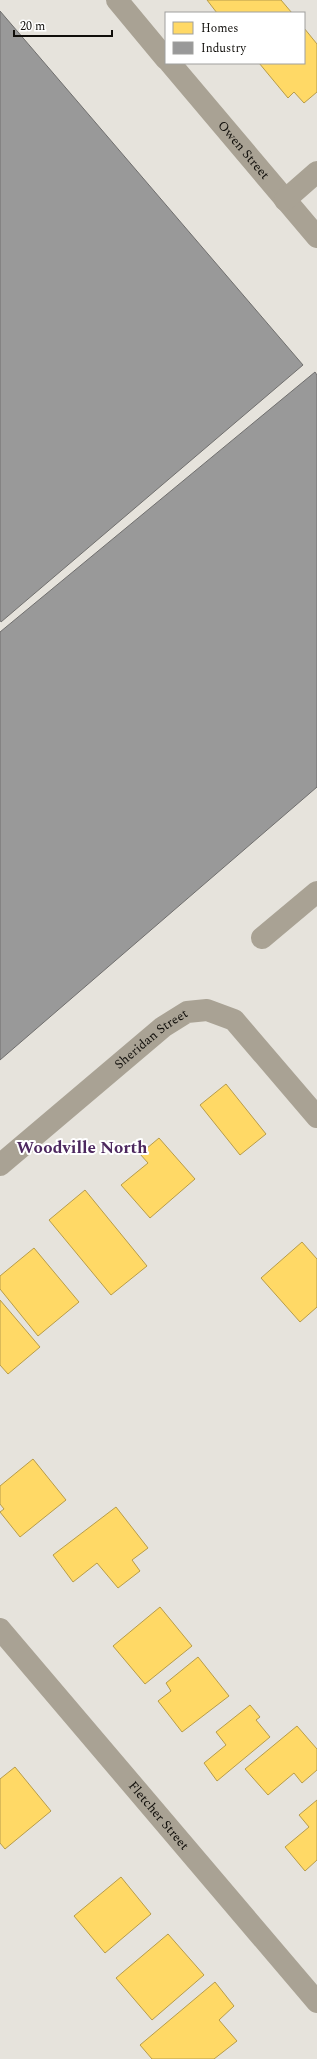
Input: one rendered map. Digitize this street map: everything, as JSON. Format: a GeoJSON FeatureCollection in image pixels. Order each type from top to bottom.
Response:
{"type":"FeatureCollection","features":[{"type":"Feature","properties":{"kind":"street"},"geometry":{"type":"LineString","coordinates":[[117,0],[165,58]]}},
{"type":"Feature","properties":{"kind":"street","name":"Owen Street"},"geometry":{"type":"LineString","coordinates":[[171,64],[317,238]]}},
{"type":"Feature","properties":{"kind":"street"},"geometry":{"type":"LineString","coordinates":[[285,200],[317,172]]}},
{"type":"Feature","properties":{"kind":"street"},"geometry":{"type":"LineString","coordinates":[[262,938],[317,892]]}},
{"type":"Feature","properties":{"kind":"street","name":"Sheridan Street"},"geometry":{"type":"LineString","coordinates":[[0,1165],[163,1027],[187,1012],[207,1010],[234,1020],[317,1118]]}},
{"type":"Feature","properties":{"kind":"street","name":"Fletcher Street"},"geometry":{"type":"LineString","coordinates":[[0,1629],[317,2002]]}},
{"type":"Feature","properties":{"kind":"building: Homes"},"geometry":{"type":"Polygon","coordinates":[[[207,0],[281,0],[291,12],[216,12],[207,0]]]}},
{"type":"Feature","properties":{"kind":"building: Homes"},"geometry":{"type":"Polygon","coordinates":[[[305,29],[317,44],[317,92],[304,103],[294,92],[288,98],[260,64],[305,64],[305,29]]]}},
{"type":"Feature","properties":{"kind":"building: Homes"},"geometry":{"type":"Polygon","coordinates":[[[226,1084],[266,1134],[240,1155],[200,1105],[226,1084]]]}},
{"type":"Feature","properties":{"kind":"building: Homes"},"geometry":{"type":"Polygon","coordinates":[[[159,1138],[195,1179],[150,1218],[121,1185],[148,1163],[140,1154],[159,1138]]]}},
{"type":"Feature","properties":{"kind":"building: Homes"},"geometry":{"type":"Polygon","coordinates":[[[85,1190],[147,1266],[111,1295],[49,1220],[85,1190]]]}},
{"type":"Feature","properties":{"kind":"building: Homes"},"geometry":{"type":"Polygon","coordinates":[[[302,1242],[317,1259],[317,1307],[300,1322],[261,1278],[302,1242]]]}},
{"type":"Feature","properties":{"kind":"building: Homes"},"geometry":{"type":"Polygon","coordinates":[[[34,1248],[79,1302],[38,1336],[0,1289],[0,1276],[34,1248]]]}},
{"type":"Feature","properties":{"kind":"building: Homes"},"geometry":{"type":"Polygon","coordinates":[[[0,1300],[40,1347],[8,1374],[0,1365],[0,1300]]]}},
{"type":"Feature","properties":{"kind":"building: Homes"},"geometry":{"type":"Polygon","coordinates":[[[33,1459],[66,1500],[20,1537],[0,1512],[4,1509],[0,1504],[0,1486],[33,1459]]]}},
{"type":"Feature","properties":{"kind":"building: Homes"},"geometry":{"type":"Polygon","coordinates":[[[116,1507],[148,1548],[132,1560],[140,1571],[118,1588],[97,1563],[73,1582],[53,1555],[116,1507]]]}},
{"type":"Feature","properties":{"kind":"building: Homes"},"geometry":{"type":"Polygon","coordinates":[[[160,1607],[192,1646],[145,1684],[113,1646],[160,1607]]]}},
{"type":"Feature","properties":{"kind":"building: Homes"},"geometry":{"type":"Polygon","coordinates":[[[198,1657],[229,1696],[182,1732],[158,1701],[171,1691],[166,1683],[198,1657]]]}},
{"type":"Feature","properties":{"kind":"building: Homes"},"geometry":{"type":"Polygon","coordinates":[[[250,1705],[260,1717],[256,1720],[270,1737],[217,1781],[204,1763],[226,1745],[216,1732],[250,1705]]]}},
{"type":"Feature","properties":{"kind":"building: Homes"},"geometry":{"type":"Polygon","coordinates":[[[297,1726],[317,1749],[317,1770],[302,1783],[294,1773],[268,1795],[245,1769],[297,1726]]]}},
{"type":"Feature","properties":{"kind":"building: Homes"},"geometry":{"type":"Polygon","coordinates":[[[15,1767],[51,1811],[5,1849],[0,1843],[0,1779],[15,1767]]]}},
{"type":"Feature","properties":{"kind":"building: Homes"},"geometry":{"type":"Polygon","coordinates":[[[317,1800],[317,1860],[305,1871],[285,1847],[309,1827],[299,1815],[317,1800]]]}},
{"type":"Feature","properties":{"kind":"building: Homes"},"geometry":{"type":"Polygon","coordinates":[[[121,1877],[151,1914],[105,1953],[74,1916],[121,1877]]]}},
{"type":"Feature","properties":{"kind":"building: Homes"},"geometry":{"type":"Polygon","coordinates":[[[168,1934],[204,1975],[152,2020],[116,1978],[168,1934]]]}},
{"type":"Feature","properties":{"kind":"building: Homes"},"geometry":{"type":"Polygon","coordinates":[[[215,1982],[234,2006],[219,2020],[237,2041],[214,2059],[152,2059],[140,2045],[215,1982]]]}},
{"type":"Feature","properties":{"kind":"building: Industry"},"geometry":{"type":"Polygon","coordinates":[[[0,11],[303,365],[1,622],[0,620],[0,11]]]}},
{"type":"Feature","properties":{"kind":"building: Industry"},"geometry":{"type":"Polygon","coordinates":[[[315,372],[317,375],[317,787],[0,1060],[0,632],[315,372]]]}},
{"type":"Feature","properties":{"kind":"district","name":"Woodville North"},"geometry":{"type":"Point","coordinates":[82,1148]}}]}
